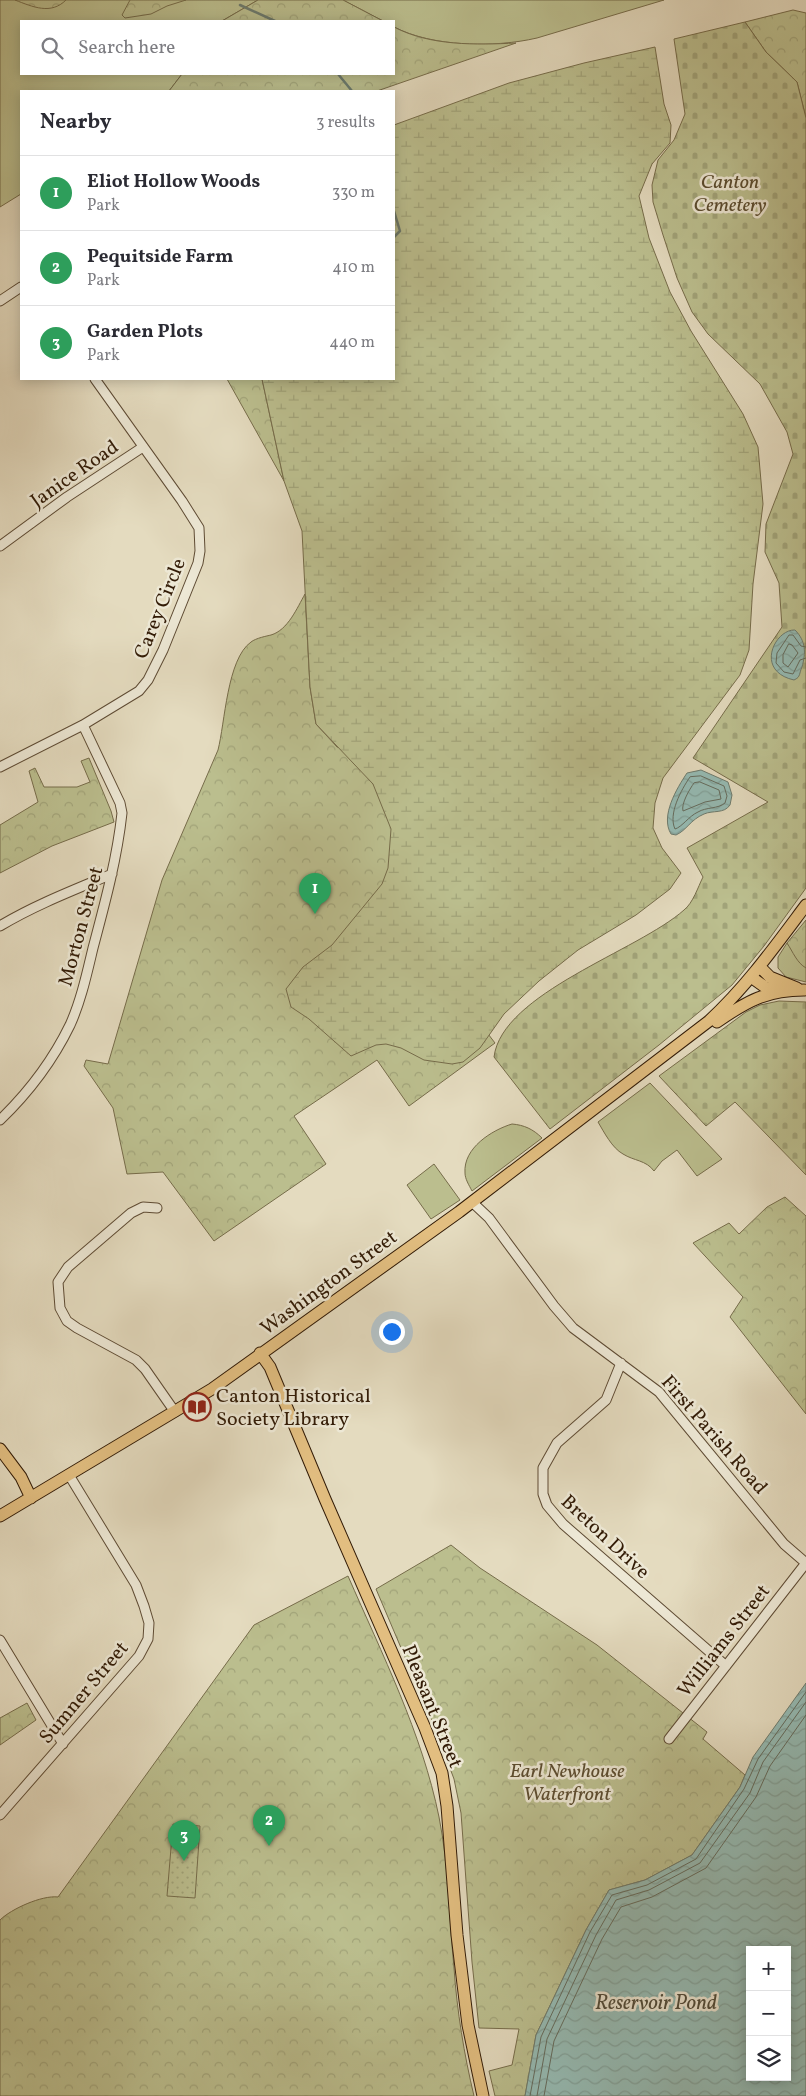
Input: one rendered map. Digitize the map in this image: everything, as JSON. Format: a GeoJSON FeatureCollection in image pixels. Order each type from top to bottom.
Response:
{"type":"FeatureCollection","features":[{"type":"Feature","properties":{"kind":"main road","name":"Washington Street"},"geometry":{"type":"LineString","coordinates":[[0,1516],[212,1389],[472,1202],[710,1021],[760,967],[806,905]]}},
{"type":"Feature","properties":{"kind":"main road"},"geometry":{"type":"LineString","coordinates":[[760,967],[770,977],[785,985],[805,990]]}},
{"type":"Feature","properties":{"kind":"main road"},"geometry":{"type":"LineString","coordinates":[[751,977],[765,987],[785,991]]}},
{"type":"Feature","properties":{"kind":"main road","name":"Washington Street"},"geometry":{"type":"LineString","coordinates":[[662,1057],[677,1051],[741,1005],[764,995],[805,990]]}},
{"type":"Feature","properties":{"kind":"main road","name":"Pleasant Street"},"geometry":{"type":"LineString","coordinates":[[260,1353],[270,1367],[325,1499],[425,1728],[442,1773],[447,1806],[457,1935],[468,2025],[483,2096]]}},
{"type":"Feature","properties":{"kind":"main road"},"geometry":{"type":"LineString","coordinates":[[0,1449],[20,1477],[31,1498]]}},
{"type":"Feature","properties":{"kind":"street"},"geometry":{"type":"LineString","coordinates":[[0,301],[20,288]]}},
{"type":"Feature","properties":{"kind":"street","name":"Carey Circle"},"geometry":{"type":"LineString","coordinates":[[0,767],[83,725],[139,691],[148,680],[163,650],[198,563],[200,551],[199,528],[97,380]]}},
{"type":"Feature","properties":{"kind":"street","name":"Janice Road"},"geometry":{"type":"LineString","coordinates":[[0,546],[67,497],[143,447]]}},
{"type":"Feature","properties":{"kind":"street","name":"Morton Street"},"geometry":{"type":"LineString","coordinates":[[0,1120],[18,1102],[56,1049],[70,1024],[86,975],[112,874],[122,813],[120,804],[83,725]]}},
{"type":"Feature","properties":{"kind":"street"},"geometry":{"type":"LineString","coordinates":[[0,926],[112,874]]}},
{"type":"Feature","properties":{"kind":"street","name":"First Parish Road"},"geometry":{"type":"LineString","coordinates":[[472,1202],[489,1218],[554,1306],[573,1328],[659,1392],[784,1544],[806,1563]]}},
{"type":"Feature","properties":{"kind":"street"},"geometry":{"type":"LineString","coordinates":[[157,1208],[143,1207],[132,1212],[68,1266],[58,1282],[58,1295],[60,1308],[67,1320],[136,1360],[154,1379],[175,1412]]}},
{"type":"Feature","properties":{"kind":"street","name":"Breton Drive"},"geometry":{"type":"LineString","coordinates":[[621,1363],[606,1400],[557,1443],[550,1454],[542,1468],[542,1494],[547,1505],[563,1524],[726,1666]]}},
{"type":"Feature","properties":{"kind":"street","name":"Sumner Street"},"geometry":{"type":"LineString","coordinates":[[0,1815],[139,1656],[148,1639],[150,1623],[136,1585],[69,1475]]}},
{"type":"Feature","properties":{"kind":"street","name":"Williams Street"},"geometry":{"type":"LineString","coordinates":[[669,1739],[806,1563]]}},
{"type":"Feature","properties":{"kind":"street"},"geometry":{"type":"LineString","coordinates":[[0,1640],[63,1744]]}},
{"type":"Feature","properties":{"kind":"green space"},"geometry":{"type":"Polygon","coordinates":[[[0,0],[258,0],[224,20],[20,20],[20,75],[181,75],[170,90],[20,90],[20,195],[0,207],[0,0]]]}},
{"type":"Feature","properties":{"kind":"green space"},"geometry":{"type":"Polygon","coordinates":[[[15,0],[66,0],[54,7],[42,8],[15,0]]]}},
{"type":"Feature","properties":{"kind":"green space"},"geometry":{"type":"Polygon","coordinates":[[[130,0],[186,0],[151,14],[125,18],[122,15],[130,0]]]}},
{"type":"Feature","properties":{"kind":"green space"},"geometry":{"type":"Polygon","coordinates":[[[258,0],[343,0],[381,20],[224,20],[258,0]]]}},
{"type":"Feature","properties":{"kind":"green space"},"geometry":{"type":"Polygon","coordinates":[[[343,0],[664,0],[537,38],[502,43],[464,44],[427,39],[395,27],[395,20],[381,20],[343,0]]]}},
{"type":"Feature","properties":{"kind":"green space"},"geometry":{"type":"Polygon","coordinates":[[[793,10],[806,13],[806,118],[797,82],[766,52],[745,22],[793,10]]]}},
{"type":"Feature","properties":{"kind":"green space","name":"Canton Cemetery"},"geometry":{"type":"Polygon","coordinates":[[[745,22],[766,52],[797,82],[806,118],[806,888],[764,946],[732,985],[659,1045],[550,1129],[494,1057],[503,1034],[521,1013],[546,993],[663,925],[684,910],[693,899],[703,877],[687,848],[768,802],[693,758],[782,627],[779,583],[765,552],[766,524],[793,454],[787,432],[760,384],[708,334],[692,312],[677,278],[663,235],[653,202],[652,185],[658,160],[674,140],[685,114],[674,39],[745,22]]]}},
{"type":"Feature","properties":{"kind":"green space"},"geometry":{"type":"Polygon","coordinates":[[[395,27],[423,38],[438,41],[469,44],[516,43],[380,90],[170,90],[181,75],[395,75],[395,27]]]}},
{"type":"Feature","properties":{"kind":"green space"},"geometry":{"type":"Polygon","coordinates":[[[655,47],[664,104],[671,125],[670,143],[652,164],[639,196],[649,238],[670,292],[691,331],[743,414],[758,447],[763,504],[753,584],[749,650],[740,675],[663,778],[655,803],[653,828],[662,848],[681,873],[670,889],[636,915],[578,950],[539,981],[504,1014],[480,1048],[463,1062],[452,1064],[424,1060],[401,1048],[386,1044],[376,1045],[351,1056],[309,1019],[291,1007],[286,989],[303,967],[332,945],[382,884],[388,868],[391,829],[373,784],[316,724],[310,687],[302,531],[284,481],[262,380],[395,380],[395,125],[509,83],[655,47]]]}},
{"type":"Feature","properties":{"kind":"green space"},"geometry":{"type":"Polygon","coordinates":[[[228,380],[262,380],[284,481],[228,380]]]}},
{"type":"Feature","properties":{"kind":"green space"},"geometry":{"type":"Polygon","coordinates":[[[305,594],[310,687],[316,724],[337,747],[449,778],[417,941],[495,1043],[409,1106],[377,1060],[294,1116],[326,1164],[214,1241],[163,1172],[127,1174],[113,1108],[84,1066],[86,1060],[108,1064],[162,880],[218,750],[228,692],[237,662],[243,650],[251,642],[277,632],[287,624],[305,594]]]}},
{"type":"Feature","properties":{"kind":"green space"},"geometry":{"type":"Polygon","coordinates":[[[89,758],[114,822],[52,846],[0,873],[0,825],[38,802],[29,771],[35,768],[44,787],[77,787],[90,782],[81,761],[89,758]]]}},
{"type":"Feature","properties":{"kind":"green space"},"geometry":{"type":"Polygon","coordinates":[[[806,920],[806,968],[798,960],[787,943],[806,920]]]}},
{"type":"Feature","properties":{"kind":"green space"},"geometry":{"type":"Polygon","coordinates":[[[787,943],[806,968],[806,982],[786,977],[778,968],[778,957],[787,943]]]}},
{"type":"Feature","properties":{"kind":"green space"},"geometry":{"type":"Polygon","coordinates":[[[779,1001],[806,1002],[806,1175],[735,1102],[706,1126],[659,1076],[746,1012],[760,1005],[779,1001]]]}},
{"type":"Feature","properties":{"kind":"green space"},"geometry":{"type":"Polygon","coordinates":[[[650,1083],[722,1159],[697,1176],[677,1150],[662,1161],[654,1171],[651,1167],[615,1148],[598,1122],[650,1083]]]}},
{"type":"Feature","properties":{"kind":"green space"},"geometry":{"type":"Polygon","coordinates":[[[512,1124],[528,1128],[542,1138],[472,1191],[465,1175],[469,1156],[480,1141],[512,1124]]]}},
{"type":"Feature","properties":{"kind":"green space"},"geometry":{"type":"Polygon","coordinates":[[[434,1164],[460,1200],[431,1219],[407,1185],[434,1164]]]}},
{"type":"Feature","properties":{"kind":"green space"},"geometry":{"type":"Polygon","coordinates":[[[785,1197],[806,1216],[806,1414],[730,1317],[743,1297],[693,1243],[729,1223],[739,1234],[767,1207],[785,1197]]]}},
{"type":"Feature","properties":{"kind":"green space","name":"Earl Newhouse Waterfront"},"geometry":{"type":"Polygon","coordinates":[[[451,1545],[480,1568],[597,1645],[707,1732],[703,1739],[745,1775],[740,1787],[692,1855],[645,1880],[609,1890],[586,1930],[536,2035],[525,2096],[495,2096],[489,2071],[512,2065],[519,2029],[479,2028],[461,1813],[454,1779],[433,1723],[376,1589],[451,1545]]]}},
{"type":"Feature","properties":{"kind":"green space"},"geometry":{"type":"Polygon","coordinates":[[[348,1576],[412,1724],[432,1786],[445,1855],[459,2016],[474,2096],[0,2096],[0,1920],[11,1911],[27,1904],[44,1898],[58,1897],[254,1625],[348,1576]]]}},
{"type":"Feature","properties":{"kind":"green space"},"geometry":{"type":"Polygon","coordinates":[[[27,1703],[36,1720],[0,1745],[0,1718],[27,1703]]]}},
{"type":"Feature","properties":{"kind":"green space"},"geometry":{"type":"Polygon","coordinates":[[[173,1824],[200,1826],[195,1898],[167,1896],[173,1824]]]}},
{"type":"Feature","properties":{"kind":"water"},"geometry":{"type":"Polygon","coordinates":[[[795,630],[801,638],[804,652],[800,675],[794,680],[782,675],[774,668],[771,660],[775,643],[788,631],[795,630]]]}},
{"type":"Feature","properties":{"kind":"water"},"geometry":{"type":"Polygon","coordinates":[[[701,770],[728,782],[732,795],[730,805],[725,810],[704,814],[695,819],[680,833],[676,835],[671,834],[667,819],[671,802],[687,773],[701,770]]]}},
{"type":"Feature","properties":{"kind":"water","name":"Reservoir Pond"},"geometry":{"type":"Polygon","coordinates":[[[806,1683],[806,2096],[525,2096],[536,2035],[586,1930],[609,1890],[645,1880],[692,1855],[740,1787],[753,1757],[806,1683]]]}},
{"type":"Feature","properties":{"kind":"waterway"},"geometry":{"type":"LineString","coordinates":[[240,5],[273,20]]}},
{"type":"Feature","properties":{"kind":"waterway"},"geometry":{"type":"LineString","coordinates":[[339,75],[351,90]]}},
{"type":"Feature","properties":{"kind":"waterway"},"geometry":{"type":"LineString","coordinates":[[395,214],[400,231],[395,236]]}},
{"type":"Feature","properties":{"kind":"place","name":"Eliot Hollow Woods"},"geometry":{"type":"Point","coordinates":[315,914]}},
{"type":"Feature","properties":{"kind":"place","name":"Canton Historical Society Library"},"geometry":{"type":"Point","coordinates":[197,1407]}},
{"type":"Feature","properties":{"kind":"place","name":"Pequitside Farm"},"geometry":{"type":"Point","coordinates":[269,1846]}},
{"type":"Feature","properties":{"kind":"place","name":"Garden Plots"},"geometry":{"type":"Point","coordinates":[184,1861]}}]}
